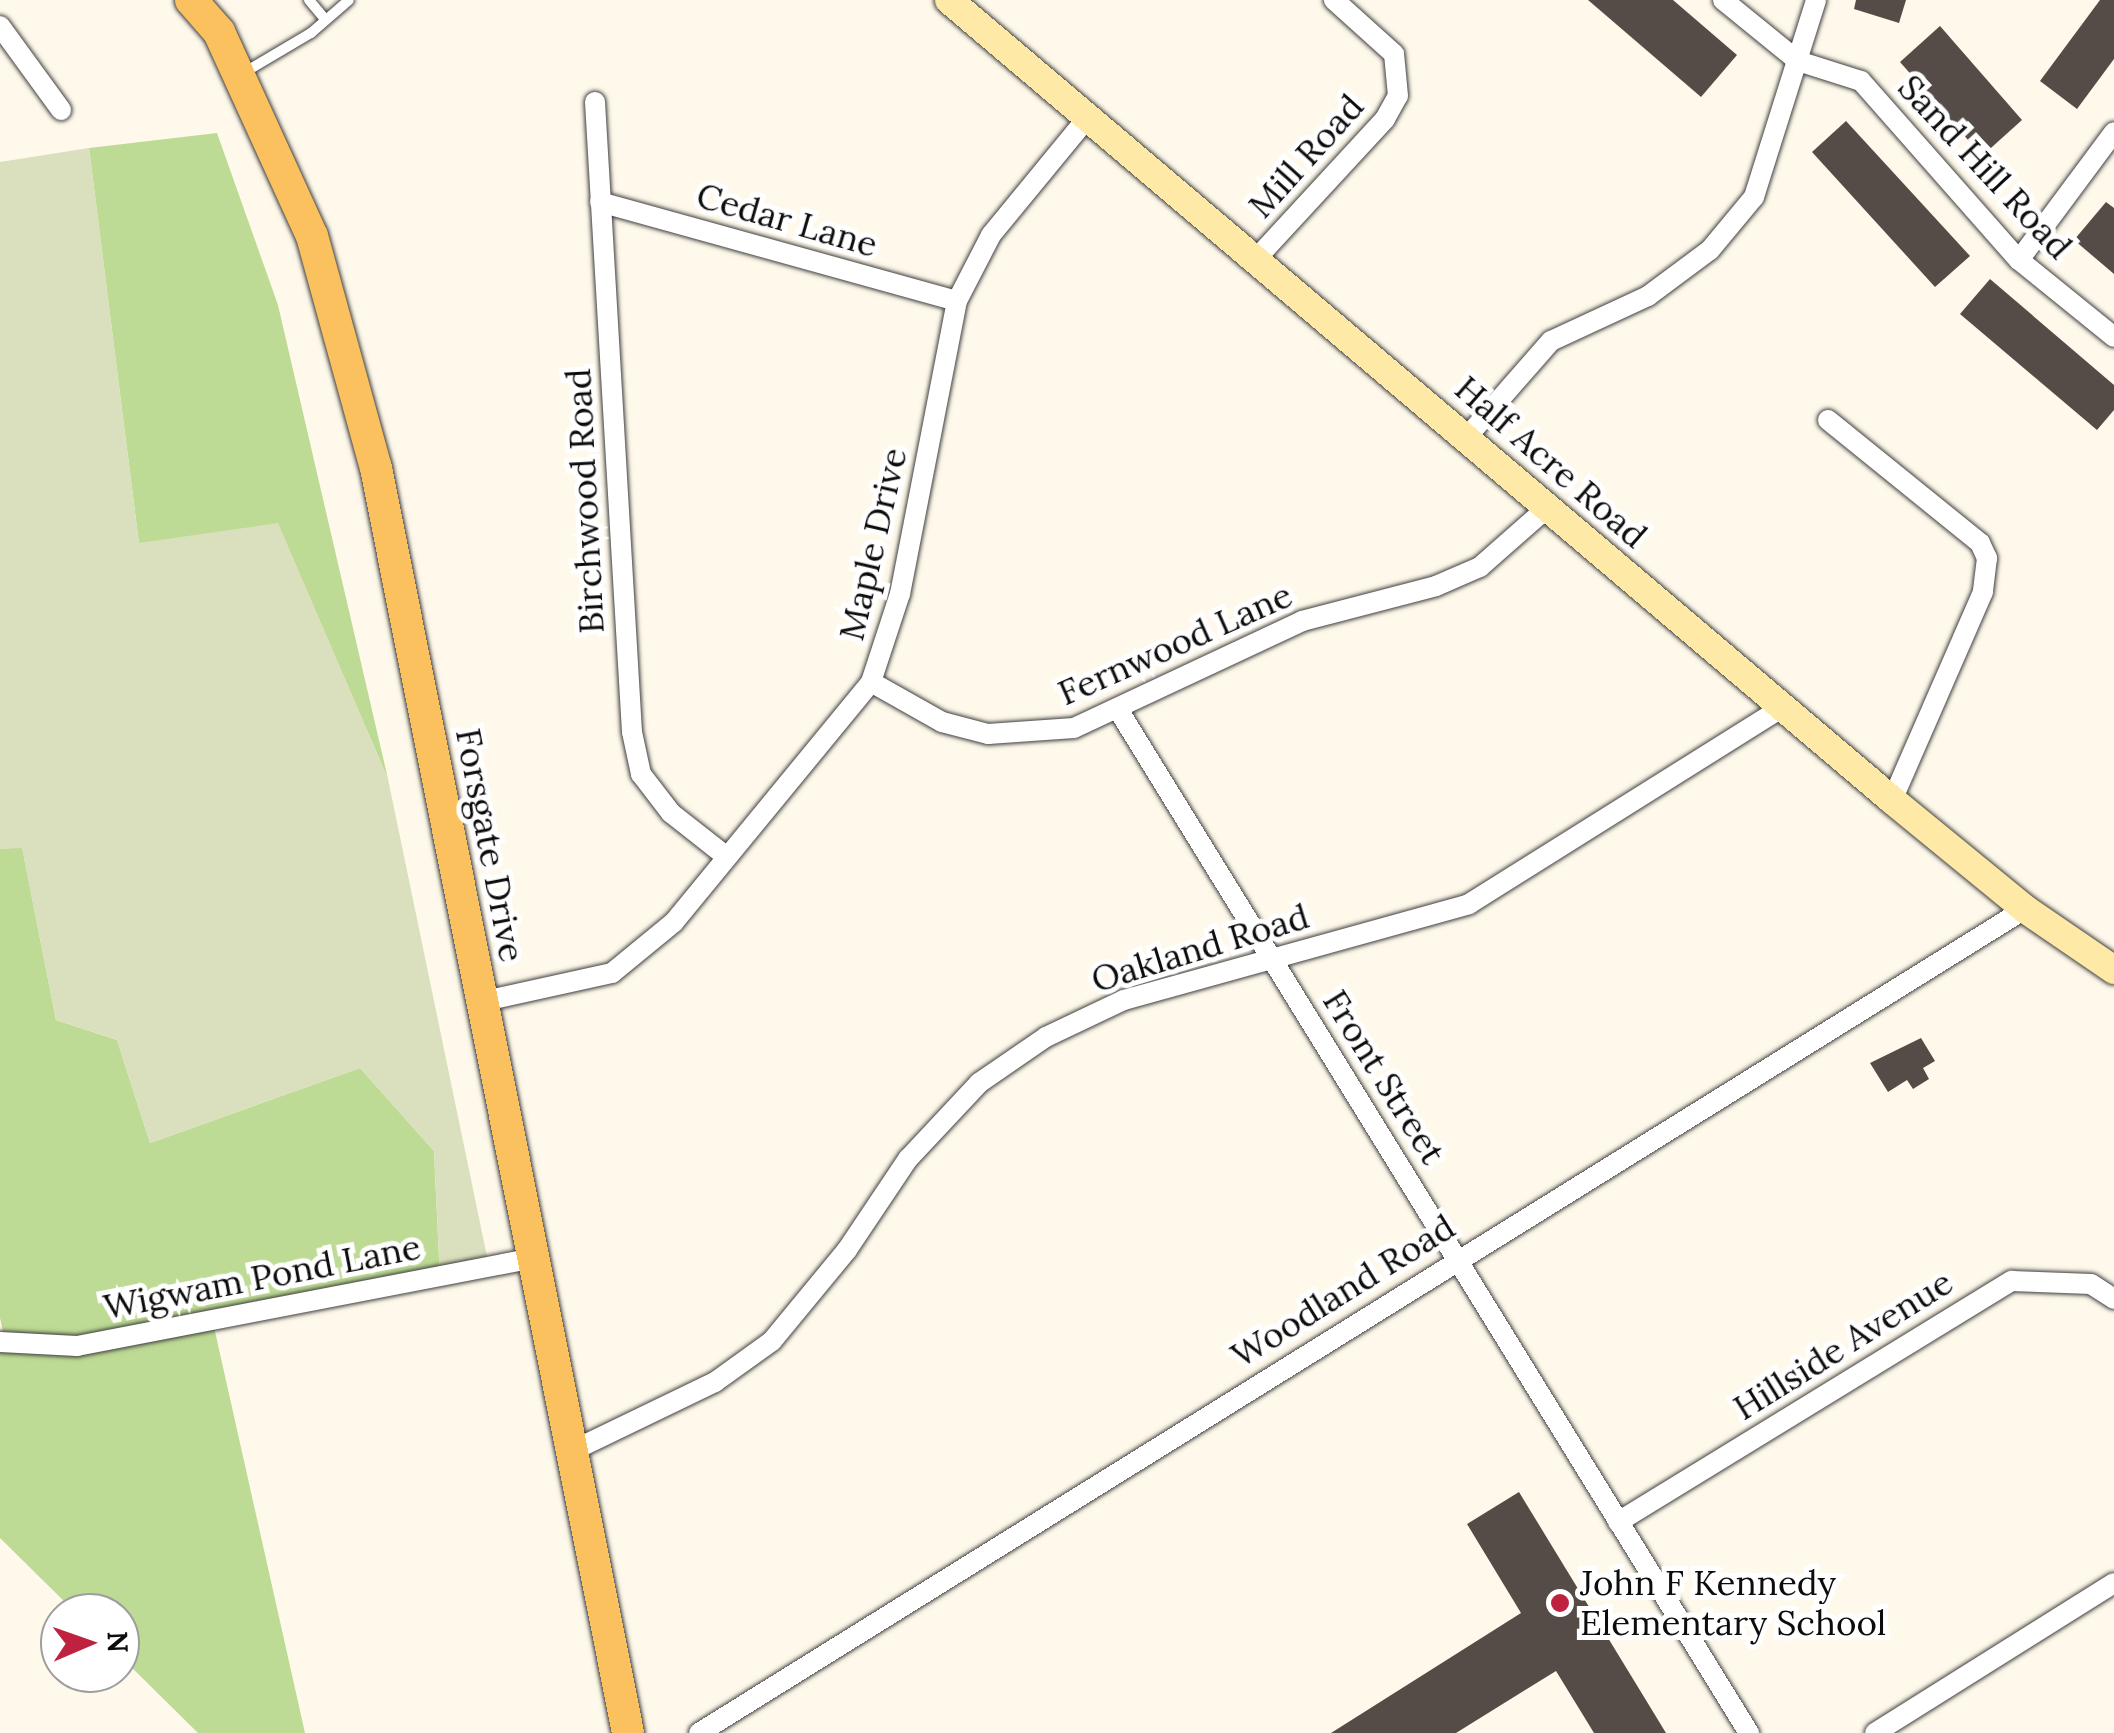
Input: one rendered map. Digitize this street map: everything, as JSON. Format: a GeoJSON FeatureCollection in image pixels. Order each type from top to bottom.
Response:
{"type":"FeatureCollection","features":[{"type":"Feature","properties":{"kind":"main road","name":"Forsgate Drive"},"geometry":{"type":"LineString","coordinates":[[192,0],[218,32],[240,75],[312,236],[376,468],[628,1733]]}},
{"type":"Feature","properties":{"kind":"street","name":"Half Acre Road"},"geometry":{"type":"LineString","coordinates":[[949,0],[1781,708],[2025,909],[2114,970]]}},
{"type":"Feature","properties":{"kind":"street","name":"Mill Road"},"geometry":{"type":"LineString","coordinates":[[1255,260],[1385,118],[1398,96],[1394,54],[1334,0]]}},
{"type":"Feature","properties":{"kind":"street"},"geometry":{"type":"LineString","coordinates":[[1723,0],[1798,61]]}},
{"type":"Feature","properties":{"kind":"street"},"geometry":{"type":"LineString","coordinates":[[1466,438],[1551,341],[1648,296],[1710,250],[1754,197],[1816,0]]}},
{"type":"Feature","properties":{"kind":"street"},"geometry":{"type":"LineString","coordinates":[[0,26],[61,110]]}},
{"type":"Feature","properties":{"kind":"street","name":"Sand Hill Road"},"geometry":{"type":"LineString","coordinates":[[1798,61],[1861,81],[2019,260],[2114,337]]}},
{"type":"Feature","properties":{"kind":"street","name":"Birchwood Road"},"geometry":{"type":"LineString","coordinates":[[595,102],[632,732],[641,774],[671,814],[727,857]]}},
{"type":"Feature","properties":{"kind":"street","name":"Maple Drive"},"geometry":{"type":"LineString","coordinates":[[480,1002],[612,973],[674,922],[872,682],[900,594],[957,301],[991,235],[1088,118]]}},
{"type":"Feature","properties":{"kind":"street"},"geometry":{"type":"LineString","coordinates":[[2019,260],[2114,132]]}},
{"type":"Feature","properties":{"kind":"street","name":"Cedar Lane"},"geometry":{"type":"LineString","coordinates":[[600,202],[957,301]]}},
{"type":"Feature","properties":{"kind":"street"},"geometry":{"type":"LineString","coordinates":[[1828,420],[1980,542],[1987,558],[1983,592],[1892,800]]}},
{"type":"Feature","properties":{"kind":"street","name":"Fernwood Lane"},"geometry":{"type":"LineString","coordinates":[[872,682],[942,722],[988,734],[1074,728],[1119,711],[1225,652],[1302,621],[1436,586],[1480,567],[1547,508]]}},
{"type":"Feature","properties":{"kind":"street","name":"Oakland Road"},"geometry":{"type":"LineString","coordinates":[[570,1452],[714,1382],[772,1341],[848,1250],[908,1159],[979,1083],[1046,1037],[1124,1000],[1469,904],[1781,708]]}},
{"type":"Feature","properties":{"kind":"street","name":"Front Street"},"geometry":{"type":"LineString","coordinates":[[1119,711],[1749,1733]]}},
{"type":"Feature","properties":{"kind":"street","name":"Woodland Road"},"geometry":{"type":"LineString","coordinates":[[699,1733],[2025,909]]}},
{"type":"Feature","properties":{"kind":"street","name":"Wigwam Pond Lane"},"geometry":{"type":"LineString","coordinates":[[0,1342],[77,1346],[535,1258]]}},
{"type":"Feature","properties":{"kind":"street","name":"Hillside Avenue"},"geometry":{"type":"LineString","coordinates":[[1618,1522],[2012,1282],[2090,1284],[2114,1300]]}},
{"type":"Feature","properties":{"kind":"street"},"geometry":{"type":"LineString","coordinates":[[1875,1733],[2114,1583]]}},
{"type":"Feature","properties":{"kind":"lane"},"geometry":{"type":"LineString","coordinates":[[309,0],[326,20]]}},
{"type":"Feature","properties":{"kind":"lane"},"geometry":{"type":"LineString","coordinates":[[240,75],[326,20],[349,0]]}},
{"type":"Feature","properties":{"kind":"green space"},"geometry":{"type":"Polygon","coordinates":[[[217,133],[278,305],[388,779],[278,524],[139,544],[89,148],[217,133]]]}},
{"type":"Feature","properties":{"kind":"green space"},"geometry":{"type":"Polygon","coordinates":[[[89,148],[139,543],[278,523],[388,779],[490,1271],[440,1280],[434,1151],[360,1068],[150,1143],[117,1040],[56,1020],[22,848],[0,849],[0,162],[89,148]]]}},
{"type":"Feature","properties":{"kind":"green space"},"geometry":{"type":"Polygon","coordinates":[[[22,847],[56,1020],[117,1040],[150,1143],[360,1068],[434,1151],[440,1280],[214,1327],[305,1733],[198,1733],[140,1676],[140,1593],[56,1593],[0,1538],[0,1350],[7,1350],[0,1318],[0,849],[22,847]]]}},
{"type":"Feature","properties":{"kind":"building"},"geometry":{"type":"Polygon","coordinates":[[[1588,0],[1673,0],[1737,55],[1701,97],[1588,0]]]}},
{"type":"Feature","properties":{"kind":"building"},"geometry":{"type":"Polygon","coordinates":[[[1856,0],[1906,0],[1899,23],[1854,9],[1856,0]]]}},
{"type":"Feature","properties":{"kind":"building"},"geometry":{"type":"Polygon","coordinates":[[[2100,0],[2114,0],[2114,59],[2077,109],[2040,81],[2100,0]]]}},
{"type":"Feature","properties":{"kind":"building"},"geometry":{"type":"Polygon","coordinates":[[[1940,26],[2022,120],[1982,156],[1900,62],[1940,26]]]}},
{"type":"Feature","properties":{"kind":"building"},"geometry":{"type":"Polygon","coordinates":[[[1846,121],[1970,256],[1935,287],[1812,152],[1846,121]]]}},
{"type":"Feature","properties":{"kind":"building"},"geometry":{"type":"Polygon","coordinates":[[[2106,202],[2114,208],[2114,274],[2074,240],[2106,202]]]}},
{"type":"Feature","properties":{"kind":"building"},"geometry":{"type":"Polygon","coordinates":[[[1990,279],[2114,385],[2114,410],[2097,430],[1960,314],[1990,279]]]}},
{"type":"Feature","properties":{"kind":"building"},"geometry":{"type":"Polygon","coordinates":[[[1921,1038],[1935,1061],[1923,1068],[1929,1079],[1913,1089],[1907,1080],[1888,1092],[1870,1063],[1921,1038]]]}},
{"type":"Feature","properties":{"kind":"building"},"geometry":{"type":"Polygon","coordinates":[[[1519,1492],[1666,1733],[1594,1733],[1556,1671],[1456,1733],[1331,1733],[1521,1613],[1467,1524],[1519,1492]]]}},
{"type":"Feature","properties":{"kind":"place","name":"John F Kennedy Elementary School"},"geometry":{"type":"Point","coordinates":[1560,1603]}}]}
